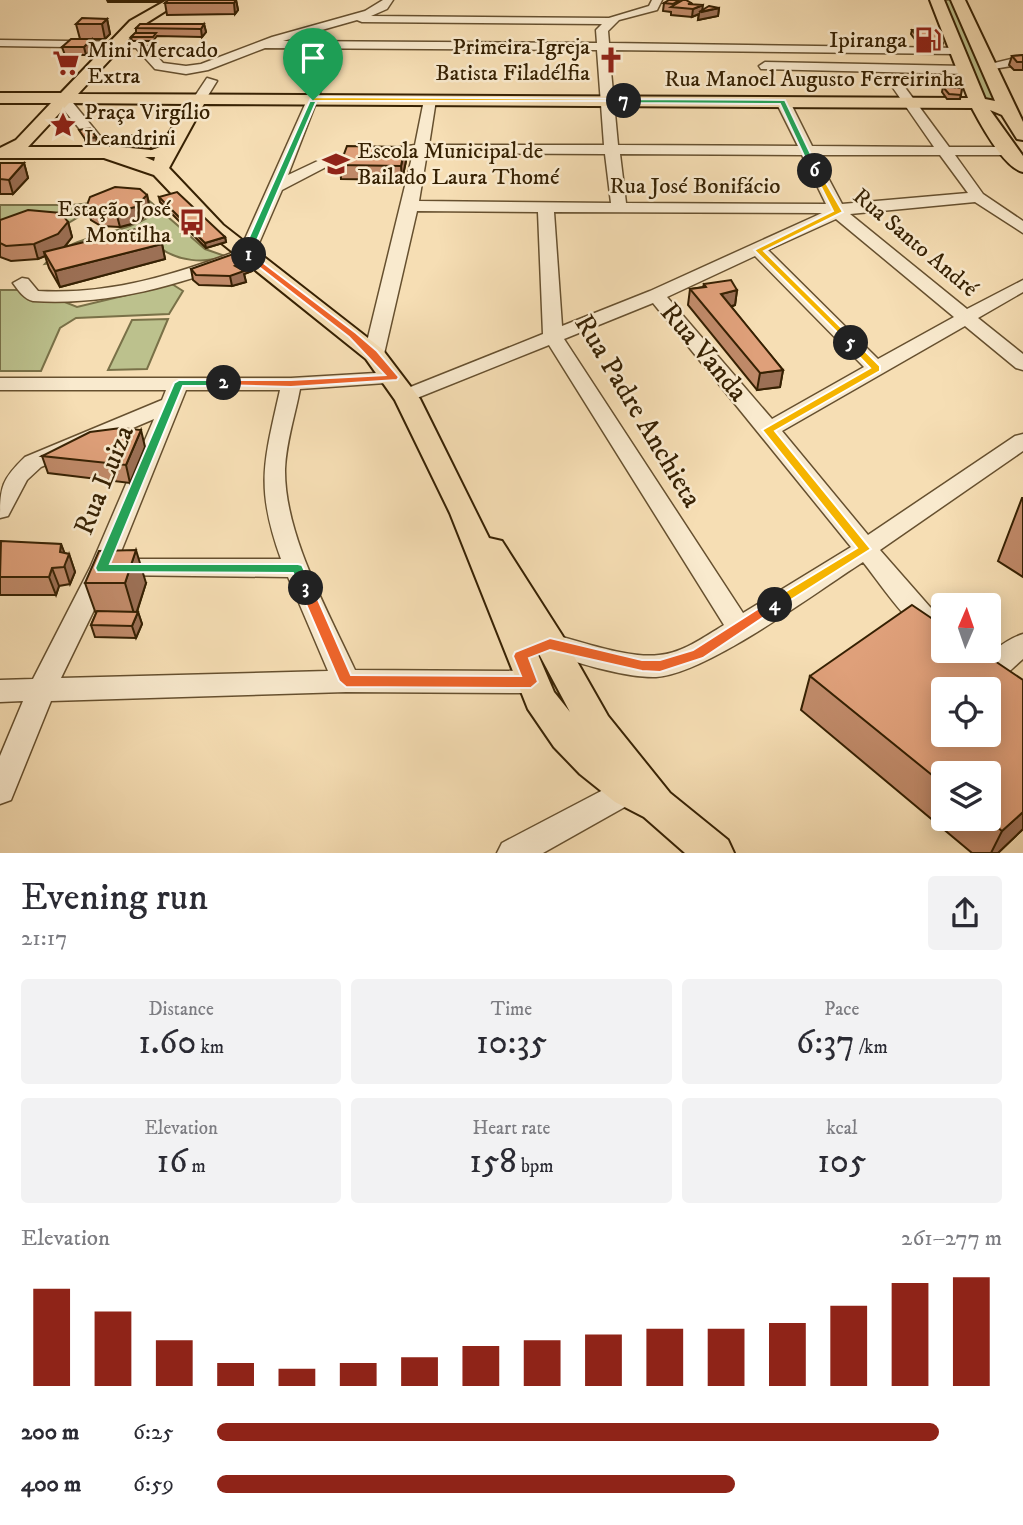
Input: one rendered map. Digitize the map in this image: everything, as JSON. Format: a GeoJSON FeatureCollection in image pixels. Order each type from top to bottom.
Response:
{"type":"FeatureCollection","features":[{"type":"Feature","properties":{"kind":"main road"},"geometry":{"type":"LineString","coordinates":[[2,153],[22,144],[141,20],[176,0]]}},
{"type":"Feature","properties":{"kind":"main road"},"geometry":{"type":"LineString","coordinates":[[937,0],[993,134],[1005,151],[1023,167]]}},
{"type":"Feature","properties":{"kind":"main road"},"geometry":{"type":"LineString","coordinates":[[958,0],[1008,112],[1023,135]]}},
{"type":"Feature","properties":{"kind":"main road"},"geometry":{"type":"LineString","coordinates":[[0,98],[313,100]]}},
{"type":"Feature","properties":{"kind":"main road"},"geometry":{"type":"LineString","coordinates":[[164,162],[199,99]]}},
{"type":"Feature","properties":{"kind":"main road","name":"Rua Manoel Augusto Ferreirinha"},"geometry":{"type":"LineString","coordinates":[[313,100],[979,103],[998,106],[1008,112]]}},
{"type":"Feature","properties":{"kind":"main road"},"geometry":{"type":"LineString","coordinates":[[1005,151],[1023,141]]}},
{"type":"Feature","properties":{"kind":"main road"},"geometry":{"type":"LineString","coordinates":[[2,153],[107,153],[164,162],[216,229],[374,354],[399,387],[464,513],[567,736],[593,763],[643,797],[715,853]]}},
{"type":"Feature","properties":{"kind":"street"},"geometry":{"type":"LineString","coordinates":[[0,43],[117,43],[145,49],[159,66],[187,70],[204,67],[262,44],[376,10],[388,0]]}},
{"type":"Feature","properties":{"kind":"street"},"geometry":{"type":"LineString","coordinates":[[349,19],[609,21],[653,8],[657,0]]}},
{"type":"Feature","properties":{"kind":"street"},"geometry":{"type":"LineString","coordinates":[[609,21],[602,30],[601,47],[619,208]]}},
{"type":"Feature","properties":{"kind":"street"},"geometry":{"type":"LineString","coordinates":[[262,44],[957,50]]}},
{"type":"Feature","properties":{"kind":"street"},"geometry":{"type":"LineString","coordinates":[[845,49],[858,67]]}},
{"type":"Feature","properties":{"kind":"street"},"geometry":{"type":"LineString","coordinates":[[22,283],[33,296],[66,300],[125,293],[247,253],[313,100],[327,59]]}},
{"type":"Feature","properties":{"kind":"street"},"geometry":{"type":"LineString","coordinates":[[988,66],[1023,60]]}},
{"type":"Feature","properties":{"kind":"street"},"geometry":{"type":"LineString","coordinates":[[765,66],[965,69]]}},
{"type":"Feature","properties":{"kind":"street"},"geometry":{"type":"LineString","coordinates":[[199,99],[211,81]]}},
{"type":"Feature","properties":{"kind":"street"},"geometry":{"type":"LineString","coordinates":[[897,85],[978,197],[1023,228]]}},
{"type":"Feature","properties":{"kind":"street"},"geometry":{"type":"LineString","coordinates":[[65,100],[107,153]]}},
{"type":"Feature","properties":{"kind":"street"},"geometry":{"type":"LineString","coordinates":[[374,354],[410,206],[430,100]]}},
{"type":"Feature","properties":{"kind":"street","name":"Rua Santo André"},"geometry":{"type":"LineString","coordinates":[[783,102],[804,150],[837,211],[1023,364]]}},
{"type":"Feature","properties":{"kind":"street"},"geometry":{"type":"LineString","coordinates":[[277,187],[314,165],[359,154],[419,149],[1005,151]]}},
{"type":"Feature","properties":{"kind":"street"},"geometry":{"type":"LineString","coordinates":[[289,158],[301,164],[314,165]]}},
{"type":"Feature","properties":{"kind":"street","name":"Rua José Bonifácio"},"geometry":{"type":"LineString","coordinates":[[410,206],[837,211],[978,197]]}},
{"type":"Feature","properties":{"kind":"street","name":"Rua Padre Anchieta"},"geometry":{"type":"LineString","coordinates":[[546,206],[554,337],[739,628]]}},
{"type":"Feature","properties":{"kind":"street"},"geometry":{"type":"LineString","coordinates":[[0,384],[174,394],[291,384],[399,387],[554,337],[758,250],[837,211]]}},
{"type":"Feature","properties":{"kind":"street"},"geometry":{"type":"LineString","coordinates":[[758,250],[876,368]]}},
{"type":"Feature","properties":{"kind":"street"},"geometry":{"type":"LineString","coordinates":[[768,430],[965,315],[1023,285]]}},
{"type":"Feature","properties":{"kind":"street","name":"Rua Vanda"},"geometry":{"type":"LineString","coordinates":[[656,295],[865,549],[931,622]]}},
{"type":"Feature","properties":{"kind":"street"},"geometry":{"type":"LineString","coordinates":[[291,384],[274,473],[275,494],[298,569],[346,681]]}},
{"type":"Feature","properties":{"kind":"street"},"geometry":{"type":"LineString","coordinates":[[0,510],[18,476],[33,462],[174,394]]}},
{"type":"Feature","properties":{"kind":"street","name":"Rua Luiza"},"geometry":{"type":"LineString","coordinates":[[0,792],[41,691],[102,568],[174,394]]}},
{"type":"Feature","properties":{"kind":"street"},"geometry":{"type":"LineString","coordinates":[[0,691],[346,681],[534,660],[660,666],[698,654],[865,549],[1023,441]]}},
{"type":"Feature","properties":{"kind":"street"},"geometry":{"type":"LineString","coordinates":[[102,568],[298,569]]}},
{"type":"Feature","properties":{"kind":"street"},"geometry":{"type":"LineString","coordinates":[[1012,688],[982,664],[1023,644]]}},
{"type":"Feature","properties":{"kind":"street"},"geometry":{"type":"LineString","coordinates":[[513,853],[643,797]]}},
{"type":"Feature","properties":{"kind":"green space"},"geometry":{"type":"Polygon","coordinates":[[[943,0],[953,0],[997,102],[986,100],[943,0]]]}},
{"type":"Feature","properties":{"kind":"green space"},"geometry":{"type":"Polygon","coordinates":[[[146,198],[205,249],[225,256],[209,260],[191,260],[160,248],[45,264],[69,246],[126,227],[152,215],[151,205],[137,199],[97,206],[65,225],[0,234],[0,205],[71,205],[146,198]]]}},
{"type":"Feature","properties":{"kind":"green space"},"geometry":{"type":"Polygon","coordinates":[[[164,279],[183,291],[169,314],[76,318],[60,328],[41,371],[0,371],[0,290],[35,290],[77,307],[135,293],[164,279]]]}},
{"type":"Feature","properties":{"kind":"green space"},"geometry":{"type":"Polygon","coordinates":[[[168,319],[147,369],[108,370],[132,320],[168,319]]]}},
{"type":"Feature","properties":{"kind":"building"},"geometry":{"type":"Polygon","coordinates":[[[168,0],[236,0],[234,3],[165,3],[168,0]]]}},
{"type":"Feature","properties":{"kind":"building"},"geometry":{"type":"Polygon","coordinates":[[[669,0],[679,1],[673,4],[664,3],[669,0]]]}},
{"type":"Feature","properties":{"kind":"building"},"geometry":{"type":"Polygon","coordinates":[[[683,0],[691,3],[688,4],[703,5],[693,9],[671,7],[683,0]]]}},
{"type":"Feature","properties":{"kind":"building"},"geometry":{"type":"Polygon","coordinates":[[[709,6],[719,8],[699,12],[709,6]]]}},
{"type":"Feature","properties":{"kind":"building"},"geometry":{"type":"Polygon","coordinates":[[[82,18],[107,19],[102,24],[76,24],[82,18]]]}},
{"type":"Feature","properties":{"kind":"building"},"geometry":{"type":"Polygon","coordinates":[[[140,24],[204,24],[201,29],[136,28],[140,24]]]}},
{"type":"Feature","properties":{"kind":"building"},"geometry":{"type":"Polygon","coordinates":[[[912,30],[939,30],[943,43],[921,42],[912,30]]]}},
{"type":"Feature","properties":{"kind":"building"},"geometry":{"type":"Polygon","coordinates":[[[135,33],[156,33],[153,37],[131,37],[135,33]]]}},
{"type":"Feature","properties":{"kind":"building"},"geometry":{"type":"Polygon","coordinates":[[[71,39],[92,39],[84,47],[62,47],[71,39]]]}},
{"type":"Feature","properties":{"kind":"building"},"geometry":{"type":"Polygon","coordinates":[[[1023,55],[1023,62],[1017,62],[1012,56],[1023,55]]]}},
{"type":"Feature","properties":{"kind":"building"},"geometry":{"type":"Polygon","coordinates":[[[943,87],[962,88],[961,95],[949,94],[943,87]]]}},
{"type":"Feature","properties":{"kind":"building"},"geometry":{"type":"Polygon","coordinates":[[[90,128],[96,137],[85,139],[79,130],[90,128]]]}},
{"type":"Feature","properties":{"kind":"building"},"geometry":{"type":"Polygon","coordinates":[[[113,135],[161,136],[159,142],[150,144],[109,141],[113,135]]]}},
{"type":"Feature","properties":{"kind":"building"},"geometry":{"type":"Polygon","coordinates":[[[347,146],[405,147],[401,166],[340,165],[347,146]]]}},
{"type":"Feature","properties":{"kind":"building"},"geometry":{"type":"Polygon","coordinates":[[[0,163],[24,163],[9,180],[0,179],[0,163]]]}},
{"type":"Feature","properties":{"kind":"building"},"geometry":{"type":"Polygon","coordinates":[[[115,187],[140,189],[147,195],[135,207],[116,212],[97,211],[87,205],[90,197],[115,187]]]}},
{"type":"Feature","properties":{"kind":"building","name":"Estação José Montilha"},"geometry":{"type":"Polygon","coordinates":[[[177,192],[225,237],[205,243],[159,197],[177,192]]]}},
{"type":"Feature","properties":{"kind":"building"},"geometry":{"type":"Polygon","coordinates":[[[28,210],[61,213],[68,222],[58,234],[34,244],[6,246],[0,243],[0,220],[28,210]]]}},
{"type":"Feature","properties":{"kind":"building"},"geometry":{"type":"Polygon","coordinates":[[[149,226],[162,244],[55,271],[44,252],[149,226]]]}},
{"type":"Feature","properties":{"kind":"building"},"geometry":{"type":"Polygon","coordinates":[[[239,252],[250,260],[235,266],[244,271],[230,276],[196,275],[191,269],[239,252]]]}},
{"type":"Feature","properties":{"kind":"building"},"geometry":{"type":"Polygon","coordinates":[[[731,280],[737,290],[721,294],[783,370],[760,373],[690,289],[731,280]]]}},
{"type":"Feature","properties":{"kind":"building"},"geometry":{"type":"Polygon","coordinates":[[[121,428],[141,430],[126,465],[42,456],[90,432],[121,428]]]}},
{"type":"Feature","properties":{"kind":"building"},"geometry":{"type":"Polygon","coordinates":[[[1,541],[61,544],[60,552],[69,554],[64,567],[52,568],[49,577],[0,577],[1,541]]]}},
{"type":"Feature","properties":{"kind":"building"},"geometry":{"type":"Polygon","coordinates":[[[136,550],[125,583],[85,583],[99,551],[136,550]]]}},
{"type":"Feature","properties":{"kind":"building"},"geometry":{"type":"Polygon","coordinates":[[[912,605],[931,618],[931,663],[998,663],[1023,680],[1023,812],[1001,830],[1001,761],[931,761],[931,774],[810,676],[912,605]]]}},
{"type":"Feature","properties":{"kind":"building"},"geometry":{"type":"Polygon","coordinates":[[[97,611],[138,612],[132,626],[91,625],[97,611]]]}},
{"type":"Feature","properties":{"kind":"place","name":"Ipiranga"},"geometry":{"type":"Point","coordinates":[928,40]}},
{"type":"Feature","properties":{"kind":"place","name":"Primeira Igreja Batista Filadélfia"},"geometry":{"type":"Point","coordinates":[611,60]}},
{"type":"Feature","properties":{"kind":"place","name":"Mini Mercado Extra"},"geometry":{"type":"Point","coordinates":[66,63]}},
{"type":"Feature","properties":{"kind":"place","name":"Praça Virgílio Leandrini"},"geometry":{"type":"Point","coordinates":[63,125]}},
{"type":"Feature","properties":{"kind":"place","name":"Escola Municipal de Bailado Laura Thomé"},"geometry":{"type":"Point","coordinates":[336,164]}},
{"type":"Feature","properties":{"kind":"place","name":"Estação José Montilha"},"geometry":{"type":"Point","coordinates":[192,222]}},
{"type":"Feature","properties":{"kind":"route"},"geometry":{"type":"LineString","coordinates":[[313,100],[783,102],[804,150],[838,212],[758,250],[876,368],[768,430],[865,549],[698,654],[675,663],[642,666],[550,644],[520,656],[531,682],[346,681],[298,569],[102,568],[179,383],[291,384],[393,377],[374,354],[352,335],[247,253],[313,100]]}}]}
